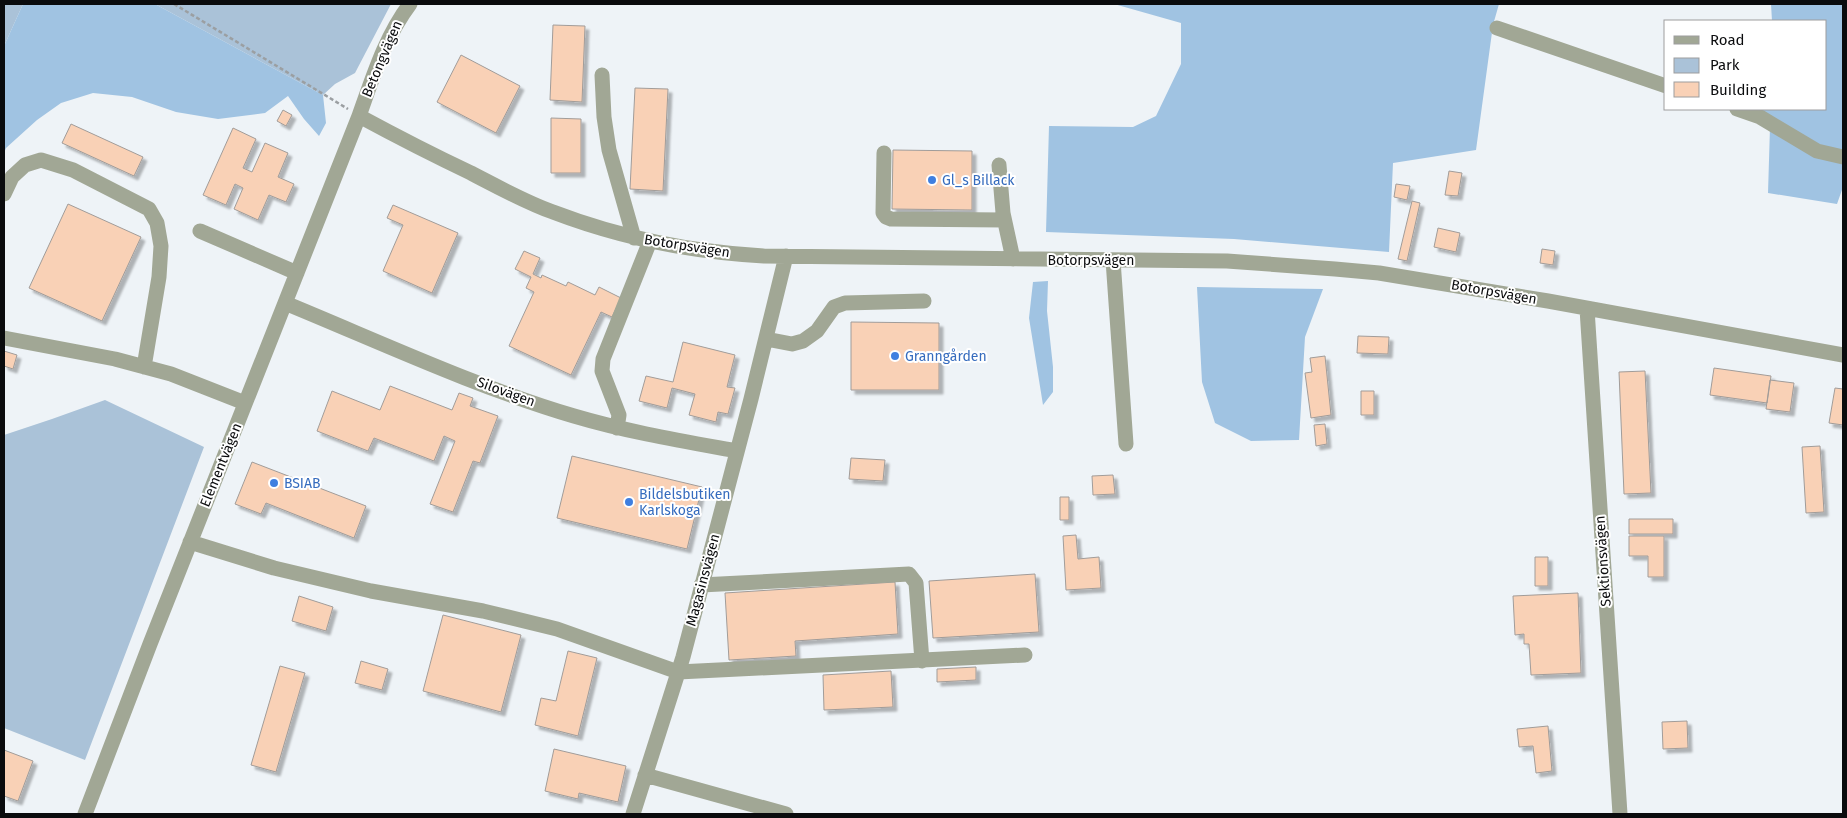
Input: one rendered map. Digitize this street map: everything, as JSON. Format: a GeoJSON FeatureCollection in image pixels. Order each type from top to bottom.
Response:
{"type":"FeatureCollection","features":[{"type":"Feature","properties":{"kind":"street","name":"Betongvägen"},"geometry":{"type":"LineString","coordinates":[[359,116],[377,65],[397,21],[410,4]]}},
{"type":"Feature","properties":{"kind":"street"},"geometry":{"type":"LineString","coordinates":[[1497,28],[1664,85]]}},
{"type":"Feature","properties":{"kind":"street"},"geometry":{"type":"LineString","coordinates":[[602,75],[604,117],[610,150],[634,238]]}},
{"type":"Feature","properties":{"kind":"street"},"geometry":{"type":"LineString","coordinates":[[1740,110],[1760,117],[1817,151],[1843,157]]}},
{"type":"Feature","properties":{"kind":"street","name":"Botorpsvägen"},"geometry":{"type":"LineString","coordinates":[[359,116],[507,192],[552,212],[634,238],[724,254],[1012,259],[1227,260],[1379,273],[1843,355]]}},
{"type":"Feature","properties":{"kind":"street","name":"Elementvägen"},"geometry":{"type":"LineString","coordinates":[[85,814],[190,542],[359,116]]}},
{"type":"Feature","properties":{"kind":"street"},"geometry":{"type":"LineString","coordinates":[[884,153],[883,213],[886,217],[892,219],[1004,220]]}},
{"type":"Feature","properties":{"kind":"street"},"geometry":{"type":"LineString","coordinates":[[4,194],[12,177],[25,165],[41,160],[73,170],[149,209],[157,223],[161,246],[159,277],[144,367]]}},
{"type":"Feature","properties":{"kind":"street"},"geometry":{"type":"LineString","coordinates":[[999,165],[1004,220],[1012,259]]}},
{"type":"Feature","properties":{"kind":"street"},"geometry":{"type":"LineString","coordinates":[[200,231],[297,273]]}},
{"type":"Feature","properties":{"kind":"street"},"geometry":{"type":"LineString","coordinates":[[617,428],[619,415],[602,371],[603,359],[650,241]]}},
{"type":"Feature","properties":{"kind":"street","name":"Magasinsvägen"},"geometry":{"type":"LineString","coordinates":[[633,814],[678,672],[702,586],[786,256]]}},
{"type":"Feature","properties":{"kind":"street"},"geometry":{"type":"LineString","coordinates":[[1113,260],[1126,444]]}},
{"type":"Feature","properties":{"kind":"street"},"geometry":{"type":"LineString","coordinates":[[766,339],[792,344],[803,341],[817,331],[834,307],[845,303],[924,301]]}},
{"type":"Feature","properties":{"kind":"street","name":"Silovägen"},"geometry":{"type":"LineString","coordinates":[[285,303],[532,402],[617,428],[737,451]]}},
{"type":"Feature","properties":{"kind":"street","name":"Sektionsvägen"},"geometry":{"type":"LineString","coordinates":[[1587,309],[1620,814]]}},
{"type":"Feature","properties":{"kind":"street"},"geometry":{"type":"LineString","coordinates":[[4,338],[115,359],[171,374],[245,403]]}},
{"type":"Feature","properties":{"kind":"street"},"geometry":{"type":"LineString","coordinates":[[190,542],[274,568],[372,591],[484,611],[557,629],[678,672],[1025,655]]}},
{"type":"Feature","properties":{"kind":"street"},"geometry":{"type":"LineString","coordinates":[[702,586],[909,574],[916,583],[922,661]]}},
{"type":"Feature","properties":{"kind":"street"},"geometry":{"type":"LineString","coordinates":[[645,776],[786,814]]}},
{"type":"Feature","properties":{"kind":"path"},"geometry":{"type":"LineString","coordinates":[[174,4],[359,116]]}},
{"type":"Feature","properties":{"kind":"green space"},"geometry":{"type":"Polygon","coordinates":[[[4,4],[23,4],[4,46],[4,4]]]}},
{"type":"Feature","properties":{"kind":"green space"},"geometry":{"type":"Polygon","coordinates":[[[155,4],[391,4],[355,73],[335,84],[323,95],[155,4]]]}},
{"type":"Feature","properties":{"kind":"green space"},"geometry":{"type":"Polygon","coordinates":[[[105,400],[204,447],[85,760],[4,728],[4,435],[105,400]]]}},
{"type":"Feature","properties":{"kind":"shaded area"},"geometry":{"type":"Polygon","coordinates":[[[23,4],[155,4],[323,95],[326,123],[319,136],[288,96],[265,113],[218,119],[176,112],[132,97],[93,93],[61,103],[37,120],[6,148],[4,153],[4,46],[23,4]]]}},
{"type":"Feature","properties":{"kind":"shaded area"},"geometry":{"type":"Polygon","coordinates":[[[1114,4],[1499,4],[1493,25],[1476,150],[1393,163],[1389,252],[1234,239],[1046,232],[1049,126],[1133,127],[1156,116],[1181,64],[1181,23],[1114,4]]]}},
{"type":"Feature","properties":{"kind":"shaded area"},"geometry":{"type":"Polygon","coordinates":[[[1771,4],[1843,4],[1843,187],[1837,204],[1768,193],[1770,127],[1761,110],[1827,110],[1827,20],[1772,20],[1771,4]]]}},
{"type":"Feature","properties":{"kind":"shaded area"},"geometry":{"type":"Polygon","coordinates":[[[1048,281],[1047,311],[1053,367],[1053,392],[1043,405],[1029,318],[1033,282],[1048,281]]]}},
{"type":"Feature","properties":{"kind":"shaded area"},"geometry":{"type":"Polygon","coordinates":[[[1197,287],[1323,289],[1305,337],[1299,440],[1251,441],[1215,423],[1202,382],[1197,287]]]}},
{"type":"Feature","properties":{"kind":"building"},"geometry":{"type":"Polygon","coordinates":[[[553,25],[585,26],[582,102],[550,100],[553,25]]]}},
{"type":"Feature","properties":{"kind":"building"},"geometry":{"type":"Polygon","coordinates":[[[461,55],[520,86],[496,133],[437,102],[461,55]]]}},
{"type":"Feature","properties":{"kind":"building"},"geometry":{"type":"Polygon","coordinates":[[[635,88],[668,89],[663,191],[630,189],[635,88]]]}},
{"type":"Feature","properties":{"kind":"building"},"geometry":{"type":"Polygon","coordinates":[[[283,110],[292,115],[286,126],[277,121],[283,110]]]}},
{"type":"Feature","properties":{"kind":"building"},"geometry":{"type":"Polygon","coordinates":[[[551,118],[581,119],[581,173],[551,173],[551,118]]]}},
{"type":"Feature","properties":{"kind":"building"},"geometry":{"type":"Polygon","coordinates":[[[71,124],[143,157],[134,176],[62,143],[71,124]]]}},
{"type":"Feature","properties":{"kind":"building"},"geometry":{"type":"Polygon","coordinates":[[[233,128],[256,139],[243,168],[252,172],[265,143],[288,153],[278,177],[294,184],[286,202],[269,195],[258,220],[234,209],[243,188],[235,184],[226,205],[203,195],[233,128]]]}},
{"type":"Feature","properties":{"kind":"building","name":"Gl_s Billack"},"geometry":{"type":"Polygon","coordinates":[[[893,150],[972,151],[972,210],[892,209],[893,150]]]}},
{"type":"Feature","properties":{"kind":"building"},"geometry":{"type":"Polygon","coordinates":[[[1449,171],[1462,173],[1458,196],[1445,195],[1449,171]]]}},
{"type":"Feature","properties":{"kind":"building"},"geometry":{"type":"Polygon","coordinates":[[[1396,184],[1410,186],[1407,200],[1394,197],[1396,184]]]}},
{"type":"Feature","properties":{"kind":"building"},"geometry":{"type":"Polygon","coordinates":[[[1412,201],[1420,203],[1407,261],[1398,259],[1412,201]]]}},
{"type":"Feature","properties":{"kind":"building"},"geometry":{"type":"Polygon","coordinates":[[[68,204],[141,237],[102,321],[29,288],[68,204]]]}},
{"type":"Feature","properties":{"kind":"building"},"geometry":{"type":"Polygon","coordinates":[[[393,205],[458,233],[432,293],[383,271],[403,225],[387,218],[393,205]]]}},
{"type":"Feature","properties":{"kind":"building"},"geometry":{"type":"Polygon","coordinates":[[[1438,228],[1460,233],[1456,252],[1434,247],[1438,228]]]}},
{"type":"Feature","properties":{"kind":"building"},"geometry":{"type":"Polygon","coordinates":[[[1542,249],[1555,251],[1553,265],[1540,263],[1542,249]]]}},
{"type":"Feature","properties":{"kind":"building"},"geometry":{"type":"Polygon","coordinates":[[[524,251],[540,258],[533,274],[541,278],[542,275],[566,286],[568,282],[595,295],[599,287],[621,298],[612,317],[601,312],[571,375],[509,346],[534,292],[526,288],[531,277],[515,269],[524,251]]]}},
{"type":"Feature","properties":{"kind":"building","name":"Granngården"},"geometry":{"type":"Polygon","coordinates":[[[851,322],[939,323],[939,390],[851,390],[851,322]]]}},
{"type":"Feature","properties":{"kind":"building"},"geometry":{"type":"Polygon","coordinates":[[[1358,336],[1389,337],[1388,354],[1357,353],[1358,336]]]}},
{"type":"Feature","properties":{"kind":"building"},"geometry":{"type":"Polygon","coordinates":[[[683,342],[735,355],[727,387],[735,388],[728,414],[718,412],[716,422],[689,415],[695,394],[672,388],[667,408],[639,401],[646,376],[673,382],[683,342]]]}},
{"type":"Feature","properties":{"kind":"building"},"geometry":{"type":"Polygon","coordinates":[[[4,351],[17,355],[13,369],[4,366],[4,351]]]}},
{"type":"Feature","properties":{"kind":"building"},"geometry":{"type":"Polygon","coordinates":[[[1325,356],[1331,415],[1311,418],[1305,373],[1312,372],[1310,358],[1325,356]]]}},
{"type":"Feature","properties":{"kind":"building"},"geometry":{"type":"Polygon","coordinates":[[[1714,368],[1771,376],[1767,403],[1710,395],[1714,368]]]}},
{"type":"Feature","properties":{"kind":"building"},"geometry":{"type":"Polygon","coordinates":[[[1645,371],[1651,493],[1624,494],[1619,372],[1645,371]]]}},
{"type":"Feature","properties":{"kind":"building"},"geometry":{"type":"Polygon","coordinates":[[[1770,380],[1794,383],[1790,412],[1766,409],[1770,380]]]}},
{"type":"Feature","properties":{"kind":"building"},"geometry":{"type":"Polygon","coordinates":[[[390,386],[452,410],[459,393],[473,398],[470,406],[498,416],[480,463],[473,461],[453,512],[430,504],[455,441],[444,436],[434,461],[374,438],[368,451],[317,431],[332,391],[380,410],[390,386]]]}},
{"type":"Feature","properties":{"kind":"building"},"geometry":{"type":"Polygon","coordinates":[[[1835,388],[1843,389],[1843,425],[1829,423],[1835,388]]]}},
{"type":"Feature","properties":{"kind":"building"},"geometry":{"type":"Polygon","coordinates":[[[1361,391],[1374,391],[1374,415],[1361,415],[1361,391]]]}},
{"type":"Feature","properties":{"kind":"building"},"geometry":{"type":"Polygon","coordinates":[[[1325,424],[1327,444],[1316,446],[1314,425],[1325,424]]]}},
{"type":"Feature","properties":{"kind":"building"},"geometry":{"type":"Polygon","coordinates":[[[1820,446],[1824,512],[1806,513],[1802,447],[1820,446]]]}},
{"type":"Feature","properties":{"kind":"building","name":"Bildelsbutiken Karlskoga"},"geometry":{"type":"Polygon","coordinates":[[[572,456],[702,487],[687,549],[557,518],[572,456]]]}},
{"type":"Feature","properties":{"kind":"building"},"geometry":{"type":"Polygon","coordinates":[[[851,458],[885,460],[883,481],[849,479],[851,458]]]}},
{"type":"Feature","properties":{"kind":"building","name":"BSIAB"},"geometry":{"type":"Polygon","coordinates":[[[252,462],[366,506],[354,538],[266,503],[261,514],[235,504],[252,462]]]}},
{"type":"Feature","properties":{"kind":"building"},"geometry":{"type":"Polygon","coordinates":[[[1113,475],[1115,494],[1093,495],[1092,476],[1113,475]]]}},
{"type":"Feature","properties":{"kind":"building"},"geometry":{"type":"Polygon","coordinates":[[[1060,497],[1069,497],[1069,520],[1060,520],[1060,497]]]}},
{"type":"Feature","properties":{"kind":"building"},"geometry":{"type":"Polygon","coordinates":[[[1629,519],[1673,519],[1673,534],[1629,534],[1629,519]]]}},
{"type":"Feature","properties":{"kind":"building"},"geometry":{"type":"Polygon","coordinates":[[[1076,535],[1078,559],[1099,557],[1101,588],[1066,590],[1063,536],[1076,535]]]}},
{"type":"Feature","properties":{"kind":"building"},"geometry":{"type":"Polygon","coordinates":[[[1629,536],[1664,536],[1664,577],[1648,577],[1648,556],[1629,556],[1629,536]]]}},
{"type":"Feature","properties":{"kind":"building"},"geometry":{"type":"Polygon","coordinates":[[[1535,557],[1548,557],[1548,586],[1535,586],[1535,557]]]}},
{"type":"Feature","properties":{"kind":"building"},"geometry":{"type":"Polygon","coordinates":[[[1035,574],[1039,632],[933,638],[929,581],[1035,574]]]}},
{"type":"Feature","properties":{"kind":"building"},"geometry":{"type":"Polygon","coordinates":[[[895,582],[898,634],[795,641],[796,656],[729,660],[725,593],[895,582]]]}},
{"type":"Feature","properties":{"kind":"building"},"geometry":{"type":"Polygon","coordinates":[[[1578,593],[1581,673],[1531,675],[1529,644],[1524,644],[1524,634],[1515,635],[1513,596],[1578,593]]]}},
{"type":"Feature","properties":{"kind":"building"},"geometry":{"type":"Polygon","coordinates":[[[299,596],[333,607],[326,631],[292,621],[299,596]]]}},
{"type":"Feature","properties":{"kind":"building"},"geometry":{"type":"Polygon","coordinates":[[[443,615],[521,635],[501,712],[423,691],[443,615]]]}},
{"type":"Feature","properties":{"kind":"building"},"geometry":{"type":"Polygon","coordinates":[[[568,651],[597,658],[578,736],[535,725],[541,698],[556,701],[568,651]]]}},
{"type":"Feature","properties":{"kind":"building"},"geometry":{"type":"Polygon","coordinates":[[[361,661],[388,669],[382,690],[355,683],[361,661]]]}},
{"type":"Feature","properties":{"kind":"building"},"geometry":{"type":"Polygon","coordinates":[[[280,666],[305,673],[276,772],[251,765],[280,666]]]}},
{"type":"Feature","properties":{"kind":"building"},"geometry":{"type":"Polygon","coordinates":[[[976,667],[976,680],[937,682],[937,669],[976,667]]]}},
{"type":"Feature","properties":{"kind":"building"},"geometry":{"type":"Polygon","coordinates":[[[891,671],[893,707],[824,710],[823,675],[891,671]]]}},
{"type":"Feature","properties":{"kind":"building"},"geometry":{"type":"Polygon","coordinates":[[[1687,721],[1688,748],[1663,749],[1662,722],[1687,721]]]}},
{"type":"Feature","properties":{"kind":"building"},"geometry":{"type":"Polygon","coordinates":[[[1548,726],[1552,771],[1536,773],[1533,746],[1519,747],[1517,729],[1548,726]]]}},
{"type":"Feature","properties":{"kind":"building"},"geometry":{"type":"Polygon","coordinates":[[[554,749],[626,766],[618,802],[579,793],[578,799],[545,791],[554,749]]]}},
{"type":"Feature","properties":{"kind":"building"},"geometry":{"type":"Polygon","coordinates":[[[4,750],[33,761],[18,801],[4,796],[4,750]]]}},
{"type":"Feature","properties":{"kind":"place","name":"Gl_s Billack"},"geometry":{"type":"Point","coordinates":[932,180]}},
{"type":"Feature","properties":{"kind":"place","name":"Granngården"},"geometry":{"type":"Point","coordinates":[895,356]}},
{"type":"Feature","properties":{"kind":"place","name":"BSIAB"},"geometry":{"type":"Point","coordinates":[274,483]}},
{"type":"Feature","properties":{"kind":"place","name":"Bildelsbutiken Karlskoga"},"geometry":{"type":"Point","coordinates":[629,502]}}]}
